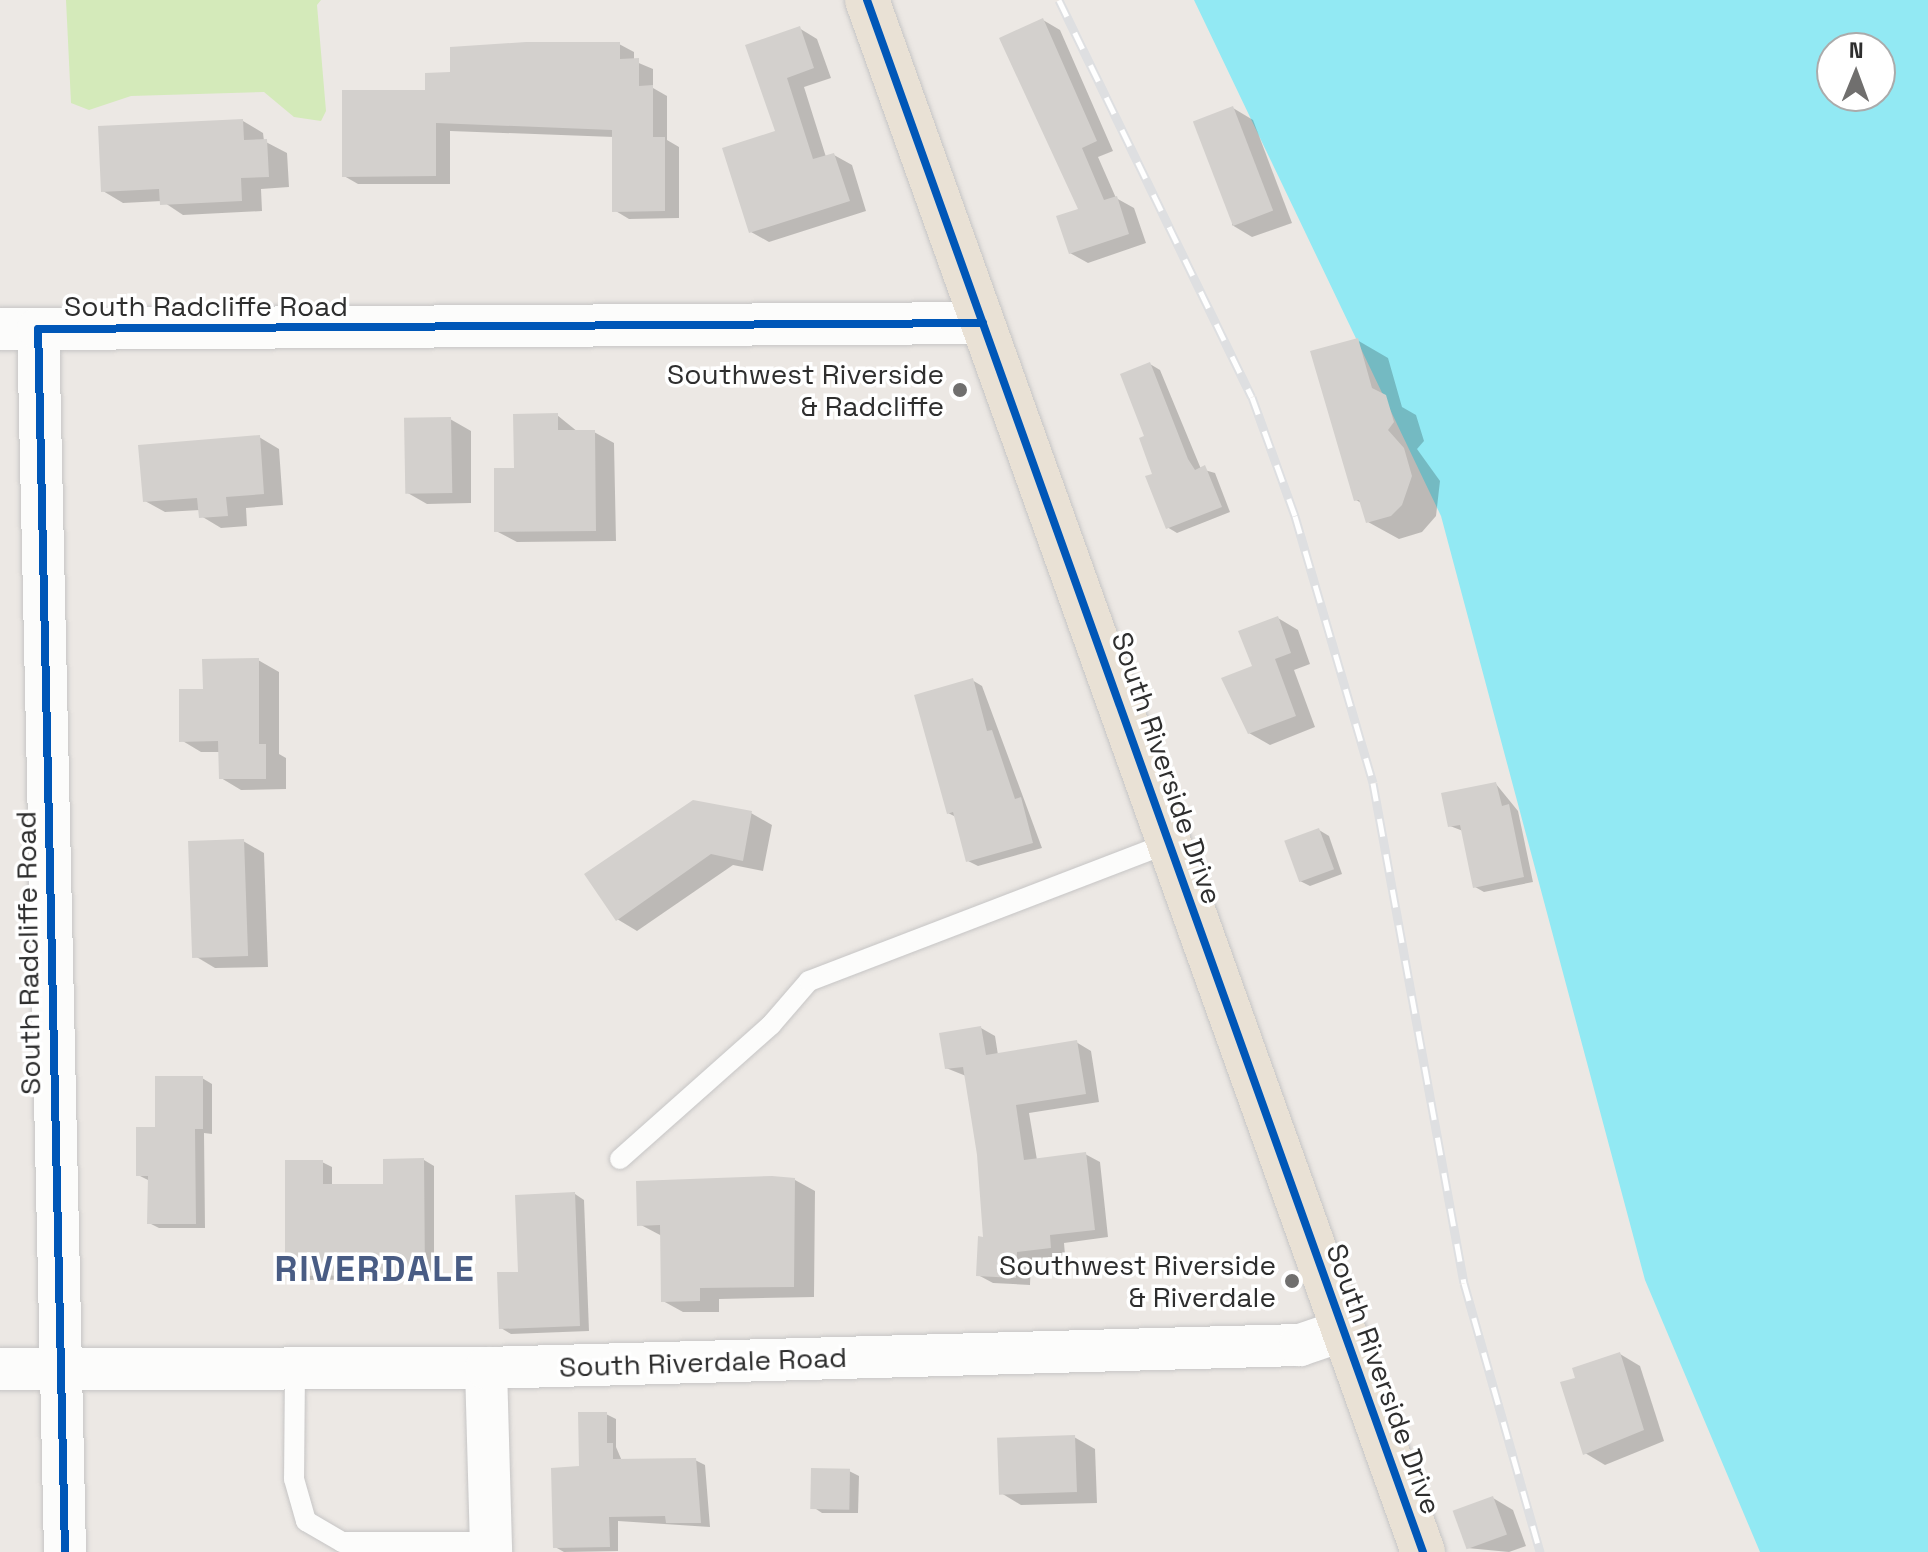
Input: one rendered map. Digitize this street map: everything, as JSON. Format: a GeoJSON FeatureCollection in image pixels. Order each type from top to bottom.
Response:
{"type":"FeatureCollection","features":[{"type":"Feature","properties":{"kind":"main road","name":"South Riverside Drive"},"geometry":{"type":"LineString","coordinates":[[867,0],[1423,1552]]}},
{"type":"Feature","properties":{"kind":"street","name":"South Radcliffe Road"},"geometry":{"type":"LineString","coordinates":[[65,1552],[19,329],[983,323]]}},
{"type":"Feature","properties":{"kind":"street","name":"South Riverdale Road"},"geometry":{"type":"LineString","coordinates":[[59,1369],[486,1368],[1300,1345],[1344,1330]]}},
{"type":"Feature","properties":{"kind":"street"},"geometry":{"type":"LineString","coordinates":[[486,1368],[490,1547]]}},
{"type":"Feature","properties":{"kind":"street"},"geometry":{"type":"LineString","coordinates":[[0,1369],[59,1369]]}},
{"type":"Feature","properties":{"kind":"lane"},"geometry":{"type":"LineString","coordinates":[[620,1159],[771,1025],[809,981],[1169,843]]}},
{"type":"Feature","properties":{"kind":"lane"},"geometry":{"type":"LineString","coordinates":[[295,1369],[294,1479],[306,1521],[342,1542],[490,1547]]}},
{"type":"Feature","properties":{"kind":"green space"},"geometry":{"type":"Polygon","coordinates":[[[66,0],[321,0],[317,5],[326,111],[321,121],[294,117],[264,92],[131,96],[89,110],[71,103],[66,0]]]}},
{"type":"Feature","properties":{"kind":"water"},"geometry":{"type":"Polygon","coordinates":[[[1194,0],[1928,0],[1928,1552],[1760,1552],[1645,1280],[1441,516],[1194,0]]]}},
{"type":"Feature","properties":{"kind":"building"},"geometry":{"type":"Polygon","coordinates":[[[1043,18],[1097,141],[1082,148],[1104,200],[1117,196],[1129,234],[1069,254],[1056,216],[1078,209],[999,38],[1043,18]]]}},
{"type":"Feature","properties":{"kind":"building"},"geometry":{"type":"Polygon","coordinates":[[[800,26],[814,68],[787,78],[813,159],[834,153],[850,201],[749,233],[722,148],[775,131],[745,45],[800,26]]]}},
{"type":"Feature","properties":{"kind":"building"},"geometry":{"type":"Polygon","coordinates":[[[526,42],[620,42],[620,59],[639,58],[639,86],[653,85],[653,137],[665,137],[665,211],[612,212],[612,130],[436,123],[436,176],[342,177],[342,90],[425,90],[425,73],[450,72],[450,47],[526,42]]]}},
{"type":"Feature","properties":{"kind":"building"},"geometry":{"type":"Polygon","coordinates":[[[1233,106],[1273,211],[1233,226],[1193,121],[1233,106]]]}},
{"type":"Feature","properties":{"kind":"building"},"geometry":{"type":"Polygon","coordinates":[[[243,119],[244,140],[267,139],[269,177],[241,178],[242,201],[160,205],[159,189],[101,192],[98,126],[243,119]]]}},
{"type":"Feature","properties":{"kind":"building"},"geometry":{"type":"Polygon","coordinates":[[[1358,338],[1372,388],[1386,395],[1394,422],[1388,430],[1404,448],[1412,476],[1402,505],[1391,516],[1366,523],[1359,500],[1354,501],[1310,351],[1358,338]]]}},
{"type":"Feature","properties":{"kind":"building"},"geometry":{"type":"Polygon","coordinates":[[[1150,362],[1188,459],[1195,470],[1205,465],[1222,507],[1166,529],[1145,476],[1152,474],[1139,438],[1144,436],[1120,374],[1150,362]]]}},
{"type":"Feature","properties":{"kind":"building"},"geometry":{"type":"Polygon","coordinates":[[[558,413],[558,430],[595,430],[596,531],[494,532],[494,468],[514,468],[513,414],[558,413]]]}},
{"type":"Feature","properties":{"kind":"building"},"geometry":{"type":"Polygon","coordinates":[[[451,417],[452,493],[405,494],[404,418],[451,417]]]}},
{"type":"Feature","properties":{"kind":"building"},"geometry":{"type":"Polygon","coordinates":[[[260,435],[264,494],[226,497],[228,516],[199,518],[197,498],[143,502],[138,445],[260,435]]]}},
{"type":"Feature","properties":{"kind":"building"},"geometry":{"type":"Polygon","coordinates":[[[1278,616],[1291,653],[1275,659],[1296,716],[1248,734],[1221,678],[1252,666],[1238,631],[1278,616]]]}},
{"type":"Feature","properties":{"kind":"building"},"geometry":{"type":"Polygon","coordinates":[[[259,658],[259,744],[266,744],[266,779],[219,779],[218,741],[179,742],[179,689],[203,689],[202,659],[259,658]]]}},
{"type":"Feature","properties":{"kind":"building"},"geometry":{"type":"Polygon","coordinates":[[[973,678],[987,731],[992,730],[1015,799],[1021,797],[1033,843],[966,862],[953,812],[947,814],[914,695],[973,678]]]}},
{"type":"Feature","properties":{"kind":"building"},"geometry":{"type":"Polygon","coordinates":[[[1496,782],[1502,806],[1509,804],[1524,877],[1473,888],[1460,825],[1448,827],[1441,793],[1496,782]]]}},
{"type":"Feature","properties":{"kind":"building"},"geometry":{"type":"Polygon","coordinates":[[[693,800],[752,811],[743,861],[711,854],[616,921],[584,874],[693,800]]]}},
{"type":"Feature","properties":{"kind":"building"},"geometry":{"type":"Polygon","coordinates":[[[1319,828],[1334,869],[1299,882],[1284,841],[1319,828]]]}},
{"type":"Feature","properties":{"kind":"building"},"geometry":{"type":"Polygon","coordinates":[[[244,839],[248,956],[192,958],[188,841],[244,839]]]}},
{"type":"Feature","properties":{"kind":"building"},"geometry":{"type":"Polygon","coordinates":[[[981,1026],[986,1055],[1077,1040],[1086,1094],[1016,1105],[1024,1160],[1086,1152],[1095,1230],[1050,1235],[1051,1248],[1017,1252],[1016,1278],[976,1276],[978,1236],[983,1237],[977,1155],[963,1067],[945,1069],[939,1033],[981,1026]]]}},
{"type":"Feature","properties":{"kind":"building"},"geometry":{"type":"Polygon","coordinates":[[[155,1076],[203,1076],[203,1129],[195,1129],[196,1224],[147,1224],[148,1176],[136,1176],[136,1127],[155,1127],[155,1076]]]}},
{"type":"Feature","properties":{"kind":"building"},"geometry":{"type":"Polygon","coordinates":[[[424,1158],[425,1275],[285,1276],[285,1160],[323,1160],[323,1184],[383,1184],[383,1159],[424,1158]]]}},
{"type":"Feature","properties":{"kind":"building"},"geometry":{"type":"Polygon","coordinates":[[[772,1176],[795,1178],[794,1287],[700,1288],[700,1301],[661,1302],[660,1225],[637,1226],[636,1181],[772,1176]]]}},
{"type":"Feature","properties":{"kind":"building"},"geometry":{"type":"Polygon","coordinates":[[[575,1192],[580,1326],[499,1329],[497,1272],[518,1272],[515,1195],[575,1192]]]}},
{"type":"Feature","properties":{"kind":"building"},"geometry":{"type":"Polygon","coordinates":[[[1620,1352],[1644,1430],[1583,1455],[1560,1382],[1575,1378],[1572,1368],[1620,1352]]]}},
{"type":"Feature","properties":{"kind":"building"},"geometry":{"type":"Polygon","coordinates":[[[578,1412],[607,1412],[607,1443],[613,1443],[613,1459],[696,1458],[701,1523],[666,1523],[665,1516],[609,1517],[610,1547],[553,1548],[551,1468],[579,1466],[578,1412]]]}},
{"type":"Feature","properties":{"kind":"building"},"geometry":{"type":"Polygon","coordinates":[[[1075,1435],[1077,1492],[999,1495],[997,1438],[1075,1435]]]}},
{"type":"Feature","properties":{"kind":"building"},"geometry":{"type":"Polygon","coordinates":[[[811,1468],[850,1469],[849,1510],[810,1509],[811,1468]]]}},
{"type":"Feature","properties":{"kind":"building"},"geometry":{"type":"Polygon","coordinates":[[[1493,1496],[1507,1535],[1467,1549],[1453,1511],[1493,1496]]]}},
{"type":"Feature","properties":{"kind":"railway"},"geometry":{"type":"LineString","coordinates":[[1059,0],[1252,397],[1295,516],[1373,783],[1464,1283],[1540,1552]]}},
{"type":"Feature","properties":{"kind":"cycle path"},"geometry":{"type":"LineString","coordinates":[[867,0],[1423,1552]]}},
{"type":"Feature","properties":{"kind":"cycle path"},"geometry":{"type":"LineString","coordinates":[[65,1552],[38,329],[983,323]]}},
{"type":"Feature","properties":{"kind":"place","name":"Southwest Riverside & Radcliffe"},"geometry":{"type":"Point","coordinates":[960,390]}},
{"type":"Feature","properties":{"kind":"place","name":"Southwest Riverside & Riverdale"},"geometry":{"type":"Point","coordinates":[1292,1281]}},
{"type":"Feature","properties":{"kind":"district","name":"RIVERDALE"},"geometry":{"type":"Point","coordinates":[375,1270]}}]}
